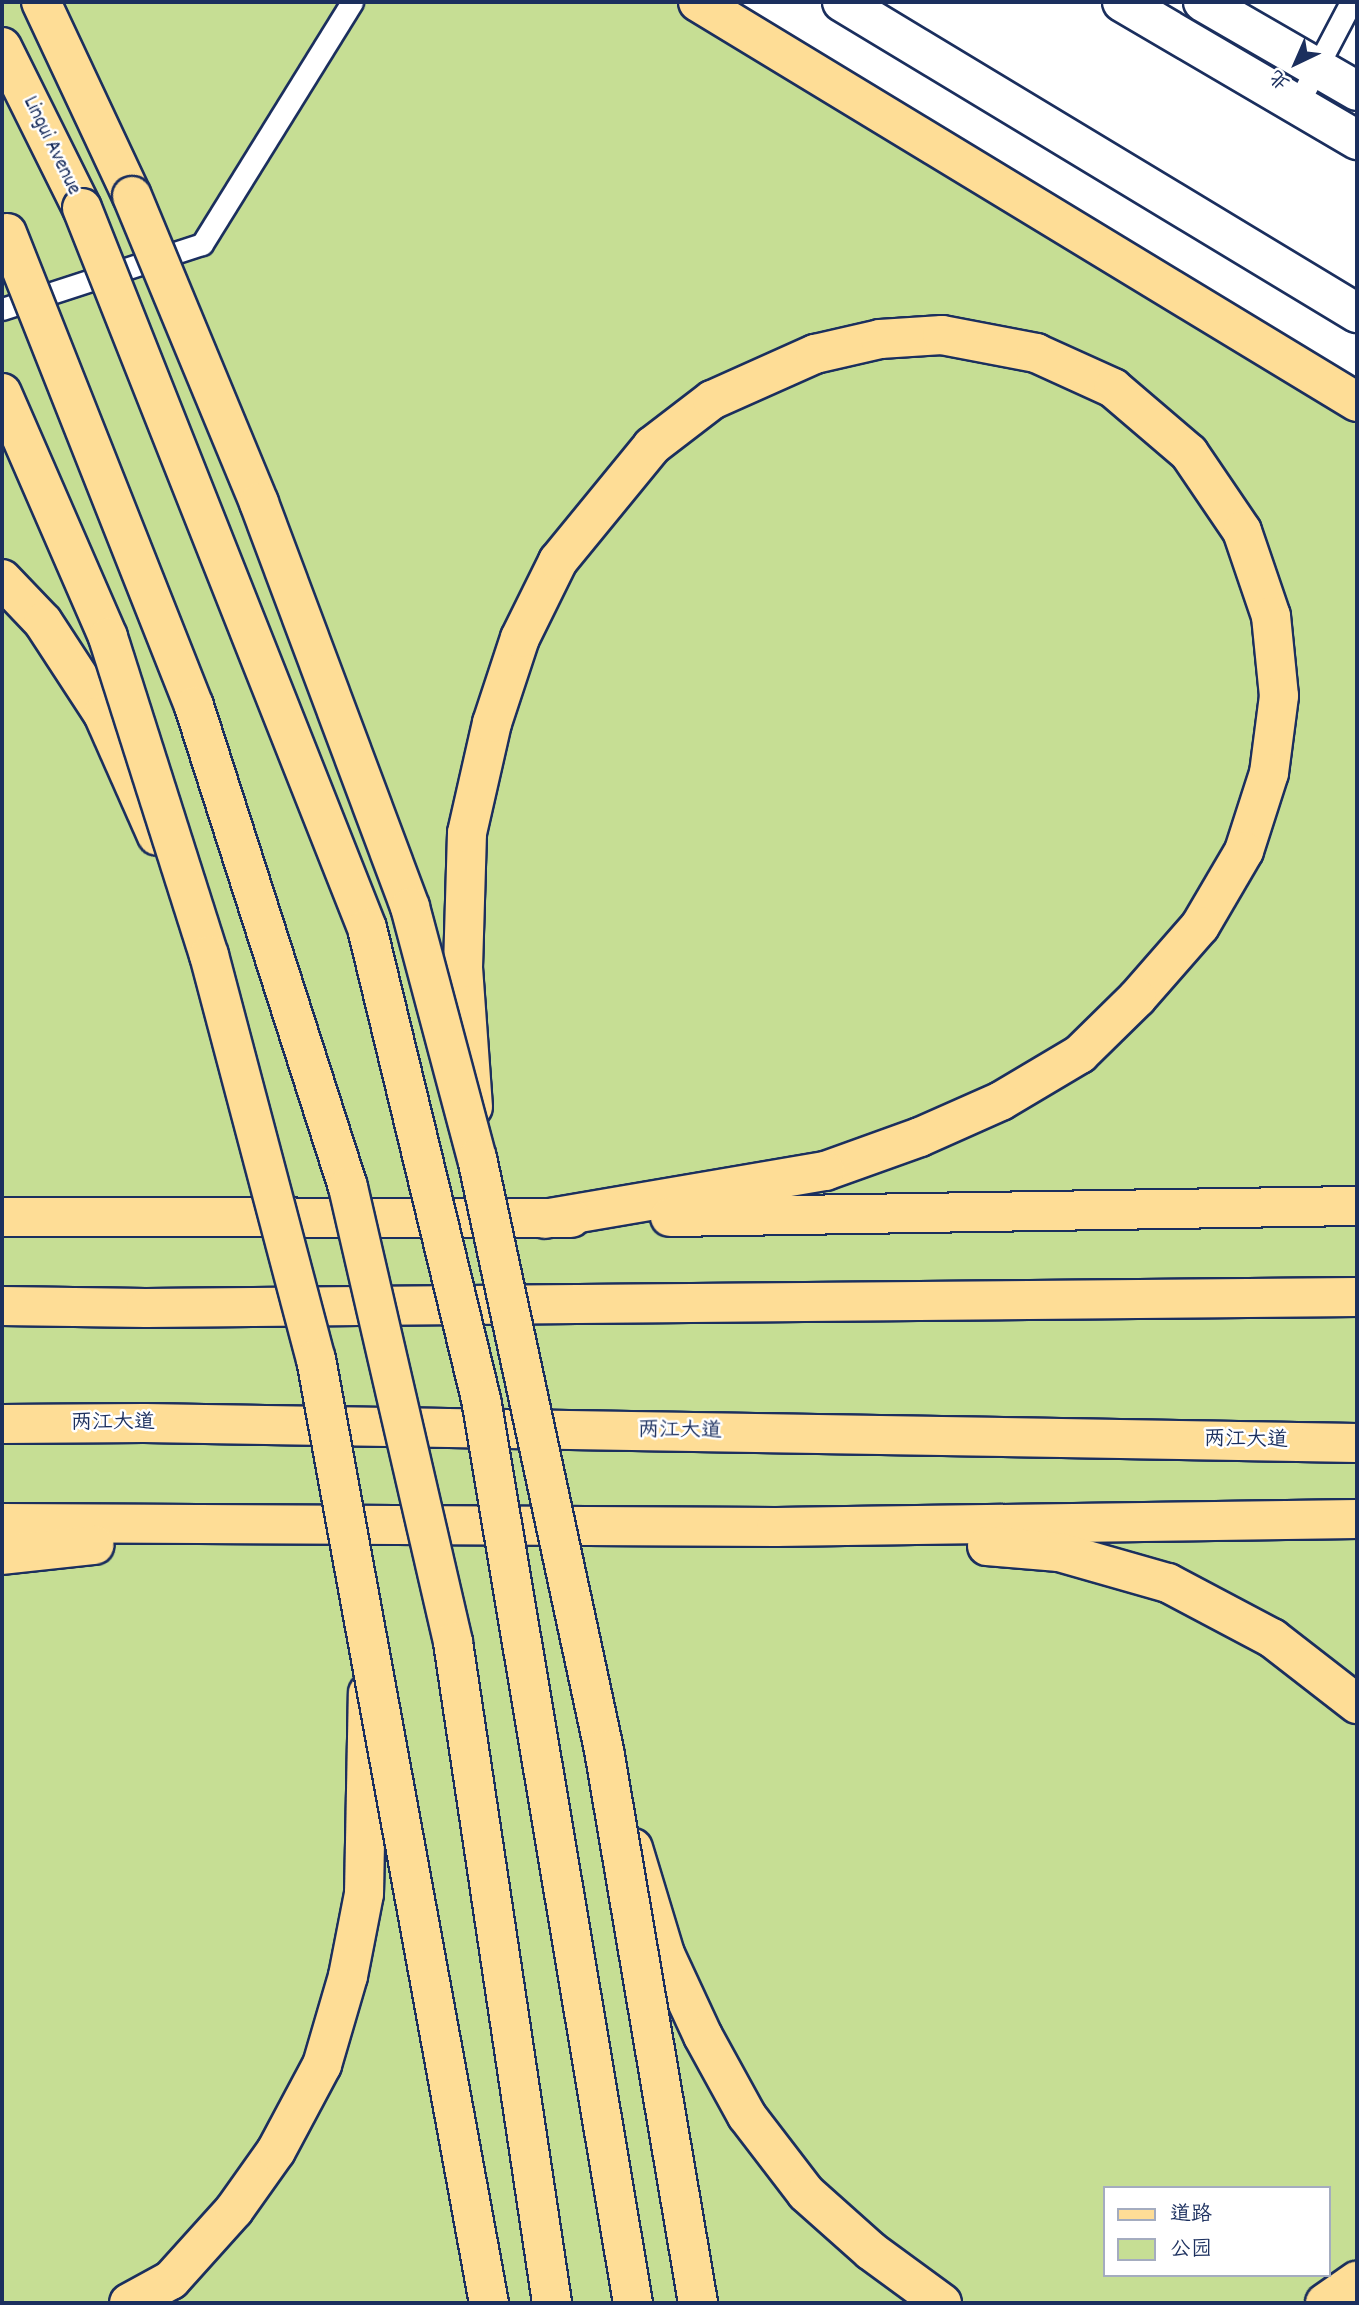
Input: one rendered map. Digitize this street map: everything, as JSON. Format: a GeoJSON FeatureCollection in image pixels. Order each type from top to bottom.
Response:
{"type":"FeatureCollection","features":[{"type":"Feature","properties":{"kind":"main road"},"geometry":{"type":"LineString","coordinates":[[40,2],[132,196],[259,503],[410,907],[477,1158],[604,1750],[698,2303]]}},
{"type":"Feature","properties":{"kind":"main road"},"geometry":{"type":"LineString","coordinates":[[698,2],[1357,402]]}},
{"type":"Feature","properties":{"kind":"main road","name":"Lingui Avenue"},"geometry":{"type":"LineString","coordinates":[[2,47],[82,208],[367,928],[481,1399],[633,2303]]}},
{"type":"Feature","properties":{"kind":"main road"},"geometry":{"type":"LineString","coordinates":[[4,229],[194,705],[348,1188],[453,1642],[552,2303]]}},
{"type":"Feature","properties":{"kind":"main road"},"geometry":{"type":"LineString","coordinates":[[477,1158],[463,968],[467,833],[492,723],[520,638],[558,561],[652,446],[712,400],[815,354],[880,339],[942,335],[1036,353],[1113,388],[1189,453],[1242,531],[1271,616],[1279,696],[1269,774],[1244,851],[1200,926],[1137,998],[1080,1054],[1001,1101],[920,1137],[825,1171],[545,1219]]}},
{"type":"Feature","properties":{"kind":"main road"},"geometry":{"type":"LineString","coordinates":[[2,393],[108,637],[209,956],[316,1359],[489,2303]]}},
{"type":"Feature","properties":{"kind":"main road"},"geometry":{"type":"LineString","coordinates":[[2,579],[43,621],[103,714],[209,956]]}},
{"type":"Feature","properties":{"kind":"main road"},"geometry":{"type":"LineString","coordinates":[[10,1216],[545,1219],[1357,1206]]}},
{"type":"Feature","properties":{"kind":"main road"},"geometry":{"type":"LineString","coordinates":[[2,1306],[159,1308],[1357,1297]]}},
{"type":"Feature","properties":{"kind":"main road","name":"两江大道"},"geometry":{"type":"LineString","coordinates":[[2,1424],[186,1424],[1357,1443]]}},
{"type":"Feature","properties":{"kind":"main road"},"geometry":{"type":"LineString","coordinates":[[2,1523],[776,1527],[1357,1519]]}},
{"type":"Feature","properties":{"kind":"main road"},"geometry":{"type":"LineString","coordinates":[[2,1555],[281,1526]]}},
{"type":"Feature","properties":{"kind":"main road"},"geometry":{"type":"LineString","coordinates":[[776,1527],[1059,1552],[1168,1583],[1272,1638],[1357,1704]]}},
{"type":"Feature","properties":{"kind":"main road"},"geometry":{"type":"LineString","coordinates":[[129,2303],[172,2280],[234,2210],[276,2151],[322,2065],[348,1976],[364,1894],[369,1639]]}},
{"type":"Feature","properties":{"kind":"main road"},"geometry":{"type":"LineString","coordinates":[[604,1750],[666,1954],[703,2036],[747,2116],[806,2193],[871,2251],[942,2303]]}},
{"type":"Feature","properties":{"kind":"main road"},"geometry":{"type":"LineString","coordinates":[[1325,2303],[1357,2281]]}},
{"type":"Feature","properties":{"kind":"street"},"geometry":{"type":"LineString","coordinates":[[842,2],[1357,313]]}},
{"type":"Feature","properties":{"kind":"street"},"geometry":{"type":"LineString","coordinates":[[1122,2],[1357,140]]}},
{"type":"Feature","properties":{"kind":"street"},"geometry":{"type":"LineString","coordinates":[[1203,2],[1357,91]]}},
{"type":"Feature","properties":{"kind":"lane"},"geometry":{"type":"LineString","coordinates":[[2,309],[202,244],[352,2]]}},
{"type":"Feature","properties":{"kind":"lane"},"geometry":{"type":"LineString","coordinates":[[1297,104],[1351,2]]}},
{"type":"Feature","properties":{"kind":"green space"},"geometry":{"type":"Polygon","coordinates":[[[2,2],[698,2],[1357,402],[1357,2303],[2,2303],[2,2]]]}}]}
